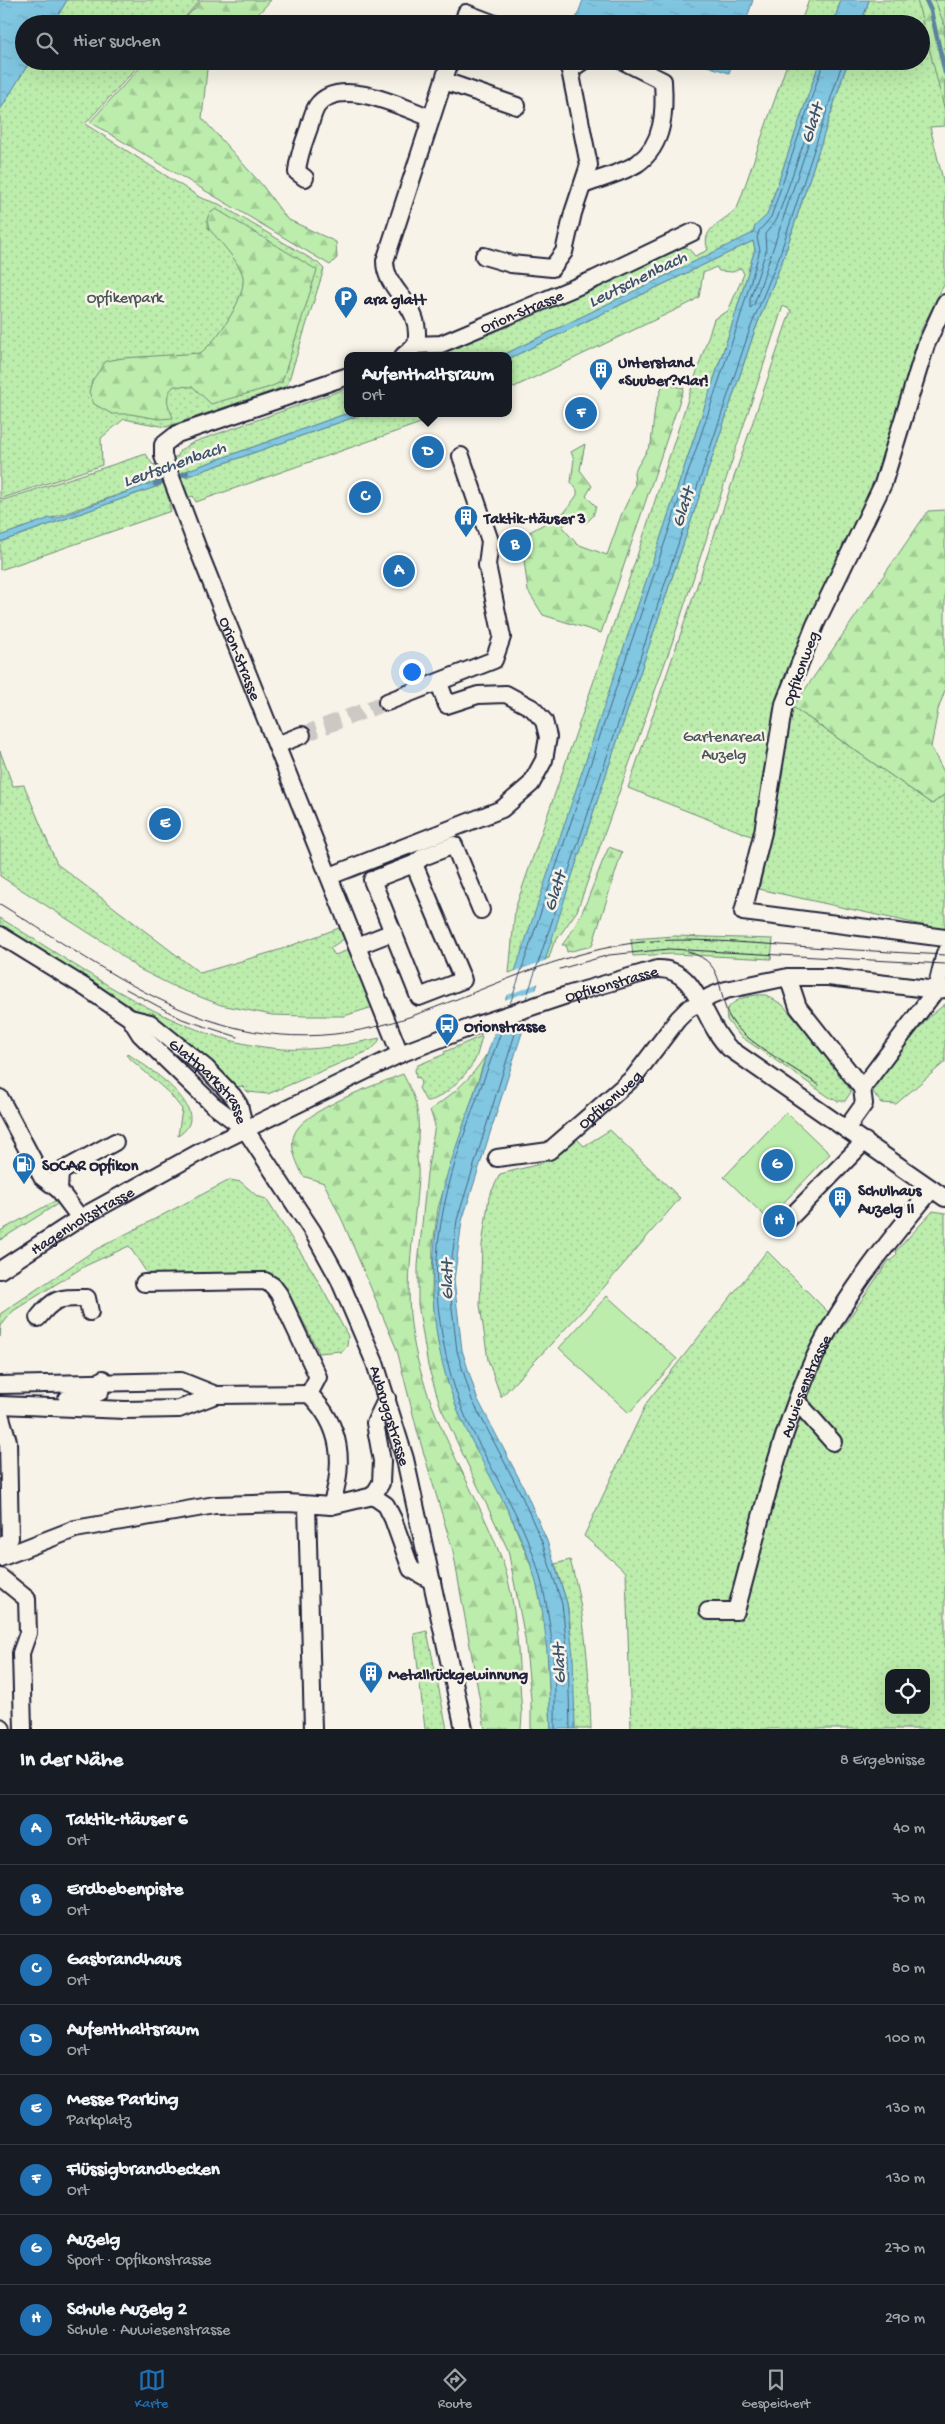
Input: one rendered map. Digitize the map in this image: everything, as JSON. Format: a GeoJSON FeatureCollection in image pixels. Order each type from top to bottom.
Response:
{"type":"FeatureCollection","features":[{"type":"Feature","properties":{"kind":"street"},"geometry":{"type":"LineString","coordinates":[[408,352],[416,345],[419,331],[413,312],[385,271],[385,262],[447,70]]}},
{"type":"Feature","properties":{"kind":"street"},"geometry":{"type":"LineString","coordinates":[[484,256],[511,264],[552,268],[564,252],[573,213],[589,165],[574,70]]}},
{"type":"Feature","properties":{"kind":"street"},"geometry":{"type":"LineString","coordinates":[[583,185],[637,164],[655,148],[665,109],[663,81],[641,70]]}},
{"type":"Feature","properties":{"kind":"street"},"geometry":{"type":"LineString","coordinates":[[444,81],[517,106]]}},
{"type":"Feature","properties":{"kind":"street"},"geometry":{"type":"LineString","coordinates":[[305,178],[297,172],[298,158],[317,106],[327,97],[344,92],[358,93],[431,118]]}},
{"type":"Feature","properties":{"kind":"street","name":"Orion-Strasse"},"geometry":{"type":"LineString","coordinates":[[416,345],[440,344],[595,278],[693,232]]}},
{"type":"Feature","properties":{"kind":"street","name":"Opfikonweg"},"geometry":{"type":"LineString","coordinates":[[944,306],[926,345],[883,484],[815,626],[784,704],[763,832],[743,912],[945,938]]}},
{"type":"Feature","properties":{"kind":"street","name":"Orion-Strasse"},"geometry":{"type":"LineString","coordinates":[[344,377],[177,434],[163,445],[163,456],[201,557],[400,1054]]}},
{"type":"Feature","properties":{"kind":"street"},"geometry":{"type":"LineString","coordinates":[[387,702],[494,660],[502,637],[487,565],[490,541],[461,456]]}},
{"type":"Feature","properties":{"kind":"street"},"geometry":{"type":"LineString","coordinates":[[330,876],[502,809],[531,784],[544,760],[548,737],[544,720],[532,708],[506,694],[478,695],[447,705],[439,683]]}},
{"type":"Feature","properties":{"kind":"street"},"geometry":{"type":"LineString","coordinates":[[277,745],[302,735]]}},
{"type":"Feature","properties":{"kind":"street"},"geometry":{"type":"LineString","coordinates":[[414,864],[463,980],[419,997],[372,880],[414,864],[423,857],[454,845],[481,910]]}},
{"type":"Feature","properties":{"kind":"street"},"geometry":{"type":"LineString","coordinates":[[358,946],[393,932]]}},
{"type":"Feature","properties":{"kind":"street","name":"Glattparkstrasse"},"geometry":{"type":"LineString","coordinates":[[0,935],[86,988],[130,1018],[140,1034],[213,1106],[245,1130]]}},
{"type":"Feature","properties":{"kind":"street"},"geometry":{"type":"LineString","coordinates":[[862,1088],[940,989],[945,953]]}},
{"type":"Feature","properties":{"kind":"street","name":"Opfikonstrasse"},"geometry":{"type":"LineString","coordinates":[[245,1130],[400,1054],[474,1026],[567,995],[663,969],[683,976],[691,986],[711,1025],[729,1048],[939,1193]]}},
{"type":"Feature","properties":{"kind":"street"},"geometry":{"type":"LineString","coordinates":[[788,977],[798,1007],[862,1088],[864,1104],[846,1129]]}},
{"type":"Feature","properties":{"kind":"street","name":"Opfikonweg"},"geometry":{"type":"LineString","coordinates":[[497,1158],[548,1151],[633,1078],[678,1019],[699,1002],[726,990],[788,977],[828,977],[940,989]]}},
{"type":"Feature","properties":{"kind":"street"},"geometry":{"type":"LineString","coordinates":[[0,1098],[42,1177],[59,1190],[80,1218]]}},
{"type":"Feature","properties":{"kind":"street","name":"Hagenholzstrasse"},"geometry":{"type":"LineString","coordinates":[[2,1270],[80,1218],[245,1130]]}},
{"type":"Feature","properties":{"kind":"street","name":"Aubruggstrasse"},"geometry":{"type":"LineString","coordinates":[[245,1130],[314,1232],[339,1279],[362,1330],[387,1398],[405,1459],[464,1729]]}},
{"type":"Feature","properties":{"kind":"street"},"geometry":{"type":"LineString","coordinates":[[59,1190],[60,1172],[115,1142]]}},
{"type":"Feature","properties":{"kind":"street"},"geometry":{"type":"LineString","coordinates":[[783,1224],[865,1142]]}},
{"type":"Feature","properties":{"kind":"street","name":"Auwiesenstrasse"},"geometry":{"type":"LineString","coordinates":[[708,1610],[736,1611],[774,1472],[796,1406],[807,1374],[835,1319],[863,1279],[939,1193]]}},
{"type":"Feature","properties":{"kind":"street"},"geometry":{"type":"LineString","coordinates":[[144,1283],[265,1281],[273,1286],[280,1294],[318,1377],[309,1394]]}},
{"type":"Feature","properties":{"kind":"street"},"geometry":{"type":"LineString","coordinates":[[38,1318],[50,1303],[59,1298],[87,1298],[90,1312]]}},
{"type":"Feature","properties":{"kind":"street"},"geometry":{"type":"LineString","coordinates":[[0,1405],[48,1392],[103,1381],[181,1381],[216,1395]]}},
{"type":"Feature","properties":{"kind":"street"},"geometry":{"type":"LineString","coordinates":[[0,1385],[48,1392]]}},
{"type":"Feature","properties":{"kind":"street"},"geometry":{"type":"LineString","coordinates":[[0,1405],[125,1410],[179,1409],[216,1395],[309,1394],[323,1408],[334,1427],[338,1445],[340,1466],[336,1492],[331,1506]]}},
{"type":"Feature","properties":{"kind":"street"},"geometry":{"type":"LineString","coordinates":[[373,1496],[380,1482],[382,1461],[375,1423],[387,1398]]}},
{"type":"Feature","properties":{"kind":"street"},"geometry":{"type":"LineString","coordinates":[[796,1406],[802,1407],[833,1442]]}},
{"type":"Feature","properties":{"kind":"street"},"geometry":{"type":"LineString","coordinates":[[0,1414],[8,1441],[10,1538],[0,1551]]}},
{"type":"Feature","properties":{"kind":"street"},"geometry":{"type":"LineString","coordinates":[[0,1558],[74,1528],[118,1520],[215,1505],[307,1504],[331,1506],[373,1496],[386,1505],[393,1518],[411,1569],[432,1581]]}},
{"type":"Feature","properties":{"kind":"street"},"geometry":{"type":"LineString","coordinates":[[307,1504],[312,1729]]}},
{"type":"Feature","properties":{"kind":"street"},"geometry":{"type":"LineString","coordinates":[[0,1576],[27,1599],[28,1633],[21,1654],[23,1729]]}},
{"type":"Feature","properties":{"kind":"green space"},"geometry":{"type":"Polygon","coordinates":[[[67,0],[200,0],[187,15],[58,15],[67,0]]]}},
{"type":"Feature","properties":{"kind":"green space"},"geometry":{"type":"Polygon","coordinates":[[[202,0],[271,0],[257,15],[188,15],[202,0]]]}},
{"type":"Feature","properties":{"kind":"green space"},"geometry":{"type":"Polygon","coordinates":[[[809,0],[841,0],[836,15],[803,15],[809,0]]]}},
{"type":"Feature","properties":{"kind":"green space","name":"Gartenareal Auzelg"},"geometry":{"type":"Polygon","coordinates":[[[869,0],[920,0],[945,27],[945,126],[930,127],[945,188],[945,283],[920,332],[877,477],[781,693],[793,707],[932,804],[945,794],[945,930],[759,889],[769,843],[628,788],[791,310],[783,306],[672,643],[577,911],[553,945],[549,958],[509,973],[515,909],[636,559],[714,319],[728,311],[744,274],[741,268],[733,272],[719,271],[716,267],[703,273],[699,297],[690,303],[512,388],[512,357],[753,241],[755,249],[733,322],[520,959],[548,947],[755,330],[783,259],[845,70],[930,70],[930,15],[864,15],[869,0]]]}},
{"type":"Feature","properties":{"kind":"green space"},"geometry":{"type":"Polygon","coordinates":[[[917,0],[944,0],[945,111],[930,52],[930,15],[921,15],[917,0]]]}},
{"type":"Feature","properties":{"kind":"green space"},"geometry":{"type":"Polygon","coordinates":[[[935,0],[945,0],[945,27],[935,0]]]}},
{"type":"Feature","properties":{"kind":"green space","name":"Opfikerpark"},"geometry":{"type":"Polygon","coordinates":[[[24,70],[135,70],[85,124],[201,198],[219,204],[318,263],[324,269],[287,386],[166,427],[124,419],[101,438],[102,465],[0,499],[0,110],[24,70]]]}},
{"type":"Feature","properties":{"kind":"green space"},"geometry":{"type":"Polygon","coordinates":[[[138,70],[207,70],[202,118],[262,185],[287,219],[336,242],[337,258],[330,265],[90,122],[138,70]]]}},
{"type":"Feature","properties":{"kind":"green space"},"geometry":{"type":"Polygon","coordinates":[[[785,70],[817,70],[767,215],[754,229],[754,233],[509,352],[444,352],[671,245],[688,248],[695,256],[708,250],[707,235],[738,206],[785,70]]]}},
{"type":"Feature","properties":{"kind":"green space"},"geometry":{"type":"Polygon","coordinates":[[[216,209],[317,270],[282,382],[211,404],[193,387],[174,386],[168,394],[168,405],[173,418],[159,419],[130,414],[112,414],[94,404],[89,392],[92,381],[106,361],[123,358],[200,353],[207,348],[230,317],[241,293],[242,273],[227,250],[209,229],[207,221],[209,214],[216,209]]]}},
{"type":"Feature","properties":{"kind":"green space"},"geometry":{"type":"Polygon","coordinates":[[[663,384],[684,388],[601,633],[543,615],[528,591],[524,560],[517,539],[544,524],[548,517],[565,512],[577,495],[577,490],[571,482],[574,459],[571,452],[585,444],[580,470],[592,486],[586,496],[596,506],[593,516],[586,523],[573,517],[562,527],[577,544],[607,555],[622,513],[635,486],[634,472],[651,444],[655,407],[663,384]]]}},
{"type":"Feature","properties":{"kind":"green space"},"geometry":{"type":"Polygon","coordinates":[[[344,389],[344,414],[183,472],[185,477],[355,417],[438,417],[196,502],[193,496],[169,504],[171,511],[0,570],[0,542],[161,485],[149,484],[0,536],[0,501],[146,454],[153,465],[178,456],[180,450],[194,442],[344,389]]]}},
{"type":"Feature","properties":{"kind":"green space"},"geometry":{"type":"Polygon","coordinates":[[[945,510],[945,690],[938,710],[931,747],[945,774],[945,794],[932,804],[793,707],[928,511],[945,510]]]}},
{"type":"Feature","properties":{"kind":"green space"},"geometry":{"type":"Polygon","coordinates":[[[0,751],[13,786],[24,785],[57,864],[200,973],[279,950],[339,928],[344,939],[330,948],[335,955],[348,950],[373,1007],[344,1016],[305,1016],[272,1015],[221,1005],[177,988],[137,968],[111,947],[0,876],[0,751]]]}},
{"type":"Feature","properties":{"kind":"green space"},"geometry":{"type":"Polygon","coordinates":[[[609,847],[622,852],[592,946],[567,952],[566,945],[562,945],[570,935],[583,911],[609,847]]]}},
{"type":"Feature","properties":{"kind":"green space"},"geometry":{"type":"Polygon","coordinates":[[[0,918],[135,1000],[170,1018],[207,1033],[244,1043],[282,1049],[331,1047],[380,1038],[371,1050],[268,1094],[248,1092],[242,1086],[237,1087],[179,1037],[0,925],[0,918]]]}},
{"type":"Feature","properties":{"kind":"green space"},"geometry":{"type":"Polygon","coordinates":[[[675,936],[773,939],[771,959],[673,954],[633,956],[631,939],[675,936]]]}},
{"type":"Feature","properties":{"kind":"green space"},"geometry":{"type":"Polygon","coordinates":[[[766,995],[783,1005],[849,1085],[851,1092],[845,1101],[837,1101],[829,1097],[740,1036],[727,1020],[726,1011],[738,1000],[749,996],[766,995]]]}},
{"type":"Feature","properties":{"kind":"green space"},"geometry":{"type":"Polygon","coordinates":[[[945,1004],[945,1062],[896,1104],[881,1103],[873,1092],[877,1081],[929,1017],[945,1004]]]}},
{"type":"Feature","properties":{"kind":"green space"},"geometry":{"type":"Polygon","coordinates":[[[482,1036],[474,1062],[465,1074],[446,1093],[426,1101],[419,1088],[421,1084],[419,1077],[416,1078],[415,1069],[418,1065],[482,1036]]]}},
{"type":"Feature","properties":{"kind":"green space"},"geometry":{"type":"Polygon","coordinates":[[[128,1054],[163,1079],[185,1102],[190,1114],[188,1126],[178,1136],[182,1109],[170,1094],[126,1055],[128,1054]]]}},
{"type":"Feature","properties":{"kind":"green space"},"geometry":{"type":"Polygon","coordinates":[[[486,1055],[438,1208],[433,1245],[432,1291],[438,1343],[456,1405],[512,1519],[534,1573],[546,1623],[551,1729],[531,1729],[531,1699],[525,1638],[508,1550],[441,1408],[428,1366],[418,1304],[418,1266],[427,1173],[435,1125],[430,1110],[461,1086],[486,1055]]]}},
{"type":"Feature","properties":{"kind":"green space"},"geometry":{"type":"Polygon","coordinates":[[[403,1074],[415,1101],[418,1124],[418,1174],[409,1293],[412,1332],[418,1362],[427,1391],[450,1447],[489,1529],[507,1576],[517,1635],[522,1714],[521,1729],[485,1729],[453,1551],[418,1434],[397,1350],[343,1222],[324,1183],[303,1176],[293,1151],[294,1135],[300,1126],[311,1116],[342,1099],[403,1074]]]}},
{"type":"Feature","properties":{"kind":"green space"},"geometry":{"type":"Polygon","coordinates":[[[786,1112],[830,1154],[768,1219],[724,1177],[786,1112]]]}},
{"type":"Feature","properties":{"kind":"green space"},"geometry":{"type":"Polygon","coordinates":[[[610,1130],[680,1198],[599,1293],[501,1397],[488,1360],[480,1305],[482,1245],[489,1197],[500,1174],[540,1164],[577,1139],[584,1146],[610,1130]]]}},
{"type":"Feature","properties":{"kind":"green space"},"geometry":{"type":"Polygon","coordinates":[[[230,1180],[241,1182],[257,1196],[266,1199],[312,1270],[348,1336],[347,1346],[341,1353],[340,1351],[319,1353],[288,1291],[277,1279],[149,1276],[129,1246],[85,1266],[13,1311],[1,1326],[0,1337],[0,1314],[95,1250],[230,1180]]]}},
{"type":"Feature","properties":{"kind":"green space"},"geometry":{"type":"Polygon","coordinates":[[[53,1202],[59,1203],[0,1240],[0,1231],[53,1202]]]}},
{"type":"Feature","properties":{"kind":"green space"},"geometry":{"type":"Polygon","coordinates":[[[933,1211],[945,1213],[945,1729],[631,1729],[626,1572],[584,1536],[647,1402],[767,1251],[843,1327],[889,1260],[891,1261],[897,1254],[896,1251],[933,1211]]]}},
{"type":"Feature","properties":{"kind":"green space"},"geometry":{"type":"Polygon","coordinates":[[[607,1296],[677,1359],[629,1413],[559,1348],[607,1296]]]}},
{"type":"Feature","properties":{"kind":"green space"},"geometry":{"type":"Polygon","coordinates":[[[570,1560],[583,1623],[588,1665],[591,1729],[575,1729],[570,1622],[567,1603],[555,1564],[570,1560]]]}},
{"type":"Feature","properties":{"kind":"green space"},"geometry":{"type":"Polygon","coordinates":[[[427,1631],[447,1729],[425,1729],[414,1634],[427,1631]]]}},
{"type":"Feature","properties":{"kind":"water"},"geometry":{"type":"Polygon","coordinates":[[[0,0],[67,0],[58,15],[15,15],[15,70],[24,70],[0,110],[0,0]]]}},
{"type":"Feature","properties":{"kind":"water"},"geometry":{"type":"Polygon","coordinates":[[[583,0],[753,0],[748,15],[578,15],[583,0]]]}},
{"type":"Feature","properties":{"kind":"water"},"geometry":{"type":"Polygon","coordinates":[[[841,0],[869,0],[864,15],[836,15],[841,0]]]}},
{"type":"Feature","properties":{"kind":"water","name":"Glatt"},"geometry":{"type":"Polygon","coordinates":[[[817,70],[845,70],[783,259],[755,330],[573,873],[462,1221],[454,1280],[462,1350],[477,1398],[524,1488],[547,1541],[567,1603],[573,1656],[575,1729],[551,1729],[545,1630],[533,1572],[518,1532],[461,1418],[449,1388],[441,1358],[433,1296],[433,1264],[436,1233],[448,1171],[733,322],[755,249],[753,241],[512,357],[512,352],[509,352],[753,233],[755,226],[767,215],[817,70]]]}},
{"type":"Feature","properties":{"kind":"water"},"geometry":{"type":"Polygon","coordinates":[[[344,414],[344,417],[355,417],[185,477],[183,472],[344,414]]]}},
{"type":"Feature","properties":{"kind":"water"},"geometry":{"type":"Polygon","coordinates":[[[159,480],[161,485],[0,542],[0,536],[50,518],[57,518],[159,480]]]}},
{"type":"Feature","properties":{"kind":"pier"},"geometry":{"type":"Polygon","coordinates":[[[547,960],[539,983],[505,996],[513,972],[547,960]]]}},
{"type":"Feature","properties":{"kind":"pier"},"geometry":{"type":"Polygon","coordinates":[[[538,989],[527,1020],[493,1032],[504,1000],[538,989]]]}},
{"type":"Feature","properties":{"kind":"waterway"},"geometry":{"type":"LineString","coordinates":[[926,0],[931,11],[945,73]]}},
{"type":"Feature","properties":{"kind":"waterway","name":"Leutschenbach"},"geometry":{"type":"LineString","coordinates":[[155,484],[187,473]]}},
{"type":"Feature","properties":{"kind":"tunnel"},"geometry":{"type":"LineString","coordinates":[[302,735],[387,702]]}},
{"type":"Feature","properties":{"kind":"tram line"},"geometry":{"type":"LineString","coordinates":[[0,904],[145,992],[192,1014],[241,1029],[293,1036],[348,1032],[409,1017],[563,959],[634,943],[672,940],[709,941],[945,955]]}},
{"type":"Feature","properties":{"kind":"tram line"},"geometry":{"type":"LineString","coordinates":[[560,969],[609,955],[669,949],[945,964]]}},
{"type":"Feature","properties":{"kind":"tram line"},"geometry":{"type":"LineString","coordinates":[[688,952],[701,957],[710,964],[716,973],[728,1015],[735,1025],[762,1048],[819,1085]]}},
{"type":"Feature","properties":{"kind":"tram line"},"geometry":{"type":"LineString","coordinates":[[126,989],[182,1019],[238,1037]]}},
{"type":"Feature","properties":{"kind":"place","name":"ara glatt"},"geometry":{"type":"Point","coordinates":[346,319]}},
{"type":"Feature","properties":{"kind":"place","name":"Unterstand «Suuber?Klar!"},"geometry":{"type":"Point","coordinates":[601,391]}},
{"type":"Feature","properties":{"kind":"place","name":"Flüssigbrandbecken"},"geometry":{"type":"Point","coordinates":[581,413]}},
{"type":"Feature","properties":{"kind":"place","name":"Aufenthaltsraum"},"geometry":{"type":"Point","coordinates":[428,452]}},
{"type":"Feature","properties":{"kind":"place","name":"Gasbrandhaus"},"geometry":{"type":"Point","coordinates":[365,497]}},
{"type":"Feature","properties":{"kind":"place","name":"Taktik-Häuser 3"},"geometry":{"type":"Point","coordinates":[466,538]}},
{"type":"Feature","properties":{"kind":"place","name":"Erdbebenpiste"},"geometry":{"type":"Point","coordinates":[515,545]}},
{"type":"Feature","properties":{"kind":"place","name":"Taktik-Häuser 6"},"geometry":{"type":"Point","coordinates":[399,571]}},
{"type":"Feature","properties":{"kind":"place","name":"Messe Parking"},"geometry":{"type":"Point","coordinates":[165,824]}},
{"type":"Feature","properties":{"kind":"place","name":"Orionstrasse"},"geometry":{"type":"Point","coordinates":[447,1046]}},
{"type":"Feature","properties":{"kind":"place","name":"Auzelg"},"geometry":{"type":"Point","coordinates":[777,1165]}},
{"type":"Feature","properties":{"kind":"place","name":"SOCAR Opfikon"},"geometry":{"type":"Point","coordinates":[24,1185]}},
{"type":"Feature","properties":{"kind":"place","name":"Schulhaus Auzelg II"},"geometry":{"type":"Point","coordinates":[840,1219]}},
{"type":"Feature","properties":{"kind":"place","name":"Schule Auzelg 2"},"geometry":{"type":"Point","coordinates":[779,1221]}},
{"type":"Feature","properties":{"kind":"place","name":"Metallrückgewinnung"},"geometry":{"type":"Point","coordinates":[371,1694]}}]}
